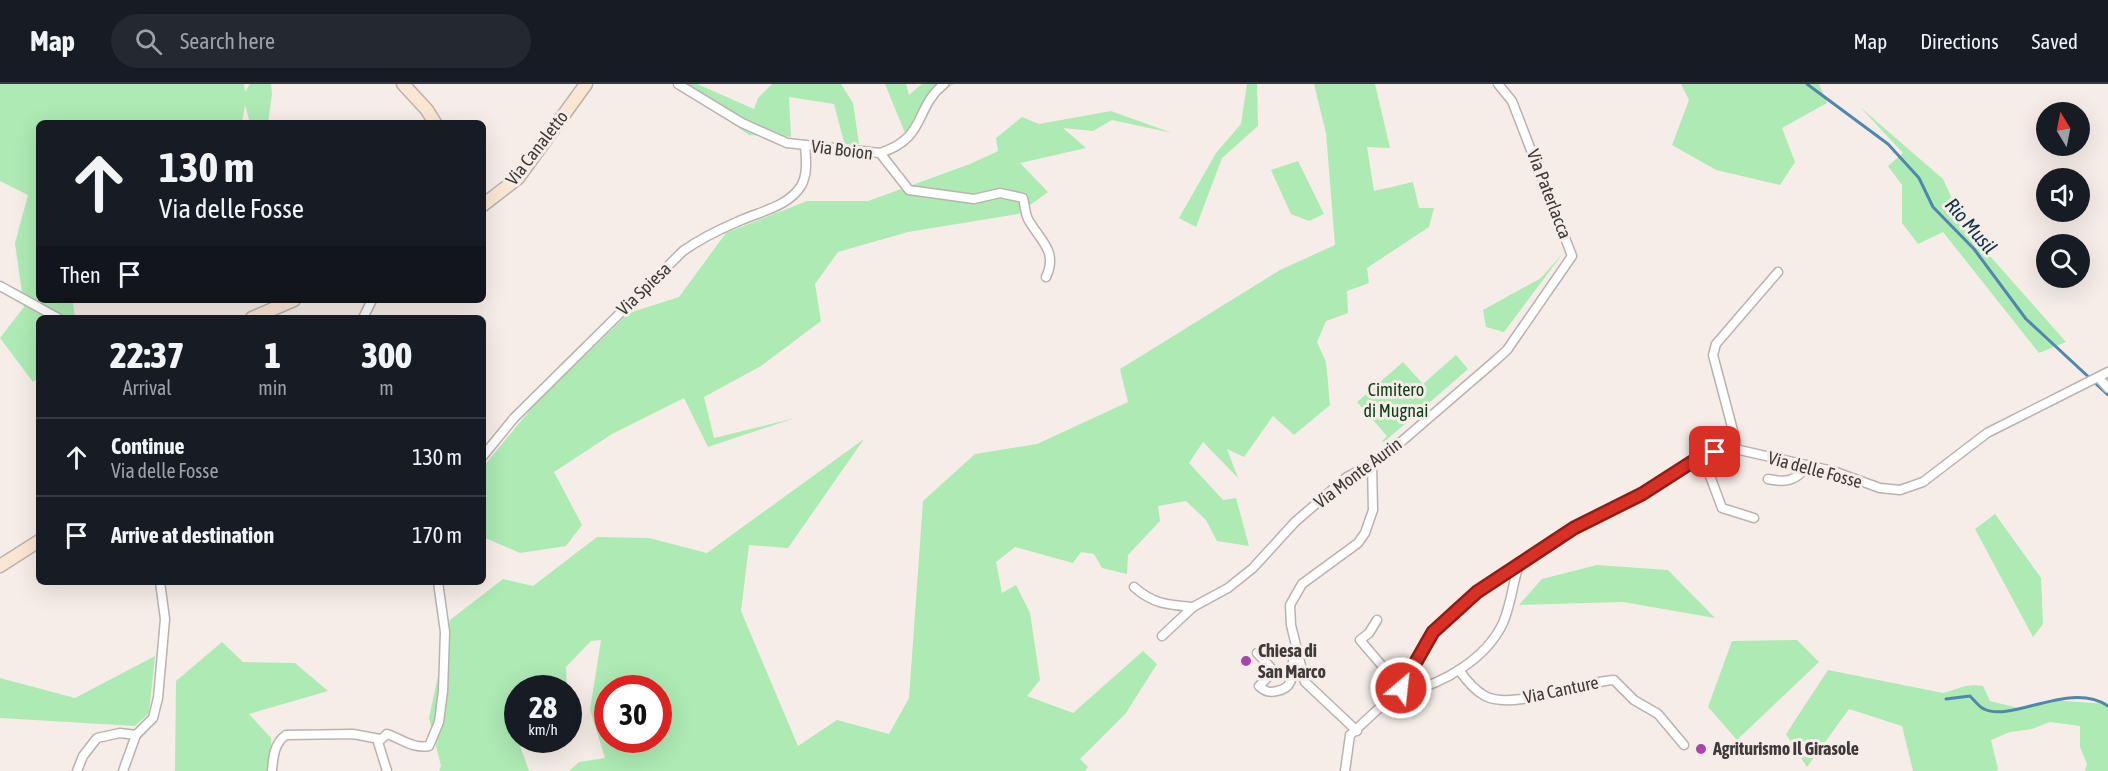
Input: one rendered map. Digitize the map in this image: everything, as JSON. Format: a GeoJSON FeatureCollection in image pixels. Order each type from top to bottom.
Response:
{"type":"FeatureCollection","features":[{"type":"Feature","properties":{"kind":"street"},"geometry":{"type":"LineString","coordinates":[[403,84],[433,120]]}},
{"type":"Feature","properties":{"kind":"street","name":"Via Canaletto"},"geometry":{"type":"LineString","coordinates":[[486,203],[518,178],[586,84]]}},
{"type":"Feature","properties":{"kind":"street","name":"Via Boion"},"geometry":{"type":"LineString","coordinates":[[678,84],[742,123],[787,143],[880,153],[909,190],[974,199],[1000,193],[1023,198],[1028,219],[1048,246],[1051,266],[1046,277]]}},
{"type":"Feature","properties":{"kind":"street"},"geometry":{"type":"LineString","coordinates":[[880,153],[908,139],[920,124],[924,110],[937,90],[945,84]]}},
{"type":"Feature","properties":{"kind":"street","name":"Via Paterlacca"},"geometry":{"type":"LineString","coordinates":[[1497,360],[1507,350],[1572,256],[1512,101],[1498,84]]}},
{"type":"Feature","properties":{"kind":"street","name":"Via Spiesa"},"geometry":{"type":"LineString","coordinates":[[486,452],[514,418],[683,251],[711,234],[778,205],[793,196],[802,185],[805,173],[805,145]]}},
{"type":"Feature","properties":{"kind":"street"},"geometry":{"type":"LineString","coordinates":[[1735,449],[1736,442],[1713,355],[1716,344],[1778,272]]}},
{"type":"Feature","properties":{"kind":"street"},"geometry":{"type":"LineString","coordinates":[[0,286],[53,315]]}},
{"type":"Feature","properties":{"kind":"street"},"geometry":{"type":"LineString","coordinates":[[259,315],[287,303]]}},
{"type":"Feature","properties":{"kind":"street","name":"Via Monte Aurin"},"geometry":{"type":"LineString","coordinates":[[1162,636],[1193,607],[1228,588],[1252,568],[1295,522],[1347,477],[1372,464],[1497,360]]}},
{"type":"Feature","properties":{"kind":"street","name":"Via delle Fosse"},"geometry":{"type":"LineString","coordinates":[[1519,563],[1574,528],[1642,494],[1703,457],[1735,449],[1833,471],[1880,488],[1899,490],[1923,482],[1987,433],[2108,372]]}},
{"type":"Feature","properties":{"kind":"street"},"geometry":{"type":"LineString","coordinates":[[2099,378],[2108,388]]}},
{"type":"Feature","properties":{"kind":"street"},"geometry":{"type":"LineString","coordinates":[[1703,457],[1722,508],[1754,518]]}},
{"type":"Feature","properties":{"kind":"street"},"geometry":{"type":"LineString","coordinates":[[1357,731],[1305,682],[1291,625],[1290,605],[1302,584],[1358,543],[1365,533],[1373,510],[1372,464]]}},
{"type":"Feature","properties":{"kind":"street"},"geometry":{"type":"LineString","coordinates":[[1768,478],[1784,482],[1792,480],[1800,476],[1808,465]]}},
{"type":"Feature","properties":{"kind":"street"},"geometry":{"type":"LineString","coordinates":[[0,566],[36,544]]}},
{"type":"Feature","properties":{"kind":"street"},"geometry":{"type":"LineString","coordinates":[[1377,620],[1369,633],[1360,640],[1401,688],[1406,692],[1439,682],[1459,670],[1480,651],[1503,622],[1519,563]]}},
{"type":"Feature","properties":{"kind":"street"},"geometry":{"type":"LineString","coordinates":[[1345,771],[1350,735],[1357,731],[1401,688],[1433,632],[1477,592],[1519,563]]}},
{"type":"Feature","properties":{"kind":"street"},"geometry":{"type":"LineString","coordinates":[[123,771],[136,735],[153,718],[158,698],[165,629],[160,585]]}},
{"type":"Feature","properties":{"kind":"street"},"geometry":{"type":"LineString","coordinates":[[272,771],[276,748],[280,739],[286,735],[353,734],[380,739],[387,734],[418,747],[429,746],[439,722],[443,691],[445,632],[438,585]]}},
{"type":"Feature","properties":{"kind":"street"},"geometry":{"type":"LineString","coordinates":[[1134,587],[1148,599],[1161,604],[1193,607]]}},
{"type":"Feature","properties":{"kind":"street"},"geometry":{"type":"LineString","coordinates":[[1257,653],[1274,671],[1259,686],[1264,691],[1276,692],[1283,690],[1292,680],[1296,649]]}},
{"type":"Feature","properties":{"kind":"street","name":"Via Canture"},"geometry":{"type":"LineString","coordinates":[[1459,670],[1471,686],[1486,697],[1510,700],[1582,688],[1599,681],[1614,680],[1634,700],[1658,714],[1684,745]]}},
{"type":"Feature","properties":{"kind":"street"},"geometry":{"type":"LineString","coordinates":[[77,771],[83,756],[97,738],[120,733],[136,735]]}},
{"type":"Feature","properties":{"kind":"street"},"geometry":{"type":"LineString","coordinates":[[380,739],[380,751],[387,771]]}},
{"type":"Feature","properties":{"kind":"green space"},"geometry":{"type":"Polygon","coordinates":[[[0,84],[244,84],[245,92],[250,84],[271,84],[268,120],[249,120],[245,105],[242,120],[36,120],[36,303],[73,303],[75,315],[36,315],[36,380],[33,382],[0,338],[24,307],[15,243],[28,195],[0,181],[0,84]]]}},
{"type":"Feature","properties":{"kind":"green space"},"geometry":{"type":"Polygon","coordinates":[[[675,84],[697,84],[754,109],[758,98],[772,84],[841,84],[853,103],[859,144],[845,146],[834,104],[789,97],[791,137],[749,135],[675,84]]]}},
{"type":"Feature","properties":{"kind":"green space"},"geometry":{"type":"Polygon","coordinates":[[[885,84],[906,84],[909,95],[922,84],[954,84],[941,92],[905,133],[885,84]]]}},
{"type":"Feature","properties":{"kind":"green space"},"geometry":{"type":"Polygon","coordinates":[[[1247,84],[1257,84],[1258,126],[1222,158],[1196,227],[1179,218],[1216,153],[1241,124],[1247,84]]]}},
{"type":"Feature","properties":{"kind":"green space"},"geometry":{"type":"Polygon","coordinates":[[[1314,84],[1375,84],[1390,148],[1367,147],[1374,191],[1413,182],[1419,208],[1434,208],[1429,227],[1367,268],[1369,283],[1347,291],[1348,313],[1326,321],[1317,342],[1326,362],[1330,405],[1294,435],[1273,416],[1244,457],[1227,449],[1238,478],[1203,442],[1189,463],[1223,500],[1236,498],[1249,546],[1217,541],[1206,520],[1186,501],[1158,506],[1160,521],[1128,555],[1127,574],[1102,568],[1094,554],[1081,552],[1073,563],[1015,547],[996,562],[1002,593],[1016,585],[1030,613],[1040,680],[1027,696],[1073,713],[1143,651],[1157,664],[1126,713],[1080,759],[1088,767],[1085,771],[569,771],[579,762],[605,758],[603,753],[672,753],[672,675],[596,675],[601,640],[591,641],[566,667],[566,675],[504,675],[504,753],[523,753],[529,771],[439,771],[441,766],[429,718],[450,620],[503,579],[533,586],[597,537],[649,538],[707,553],[864,439],[788,548],[749,545],[741,611],[798,746],[837,720],[889,734],[909,698],[923,501],[975,454],[1037,444],[1128,402],[1120,369],[1280,270],[1335,245],[1326,133],[1314,84]]]}},
{"type":"Feature","properties":{"kind":"green space"},"geometry":{"type":"Polygon","coordinates":[[[1681,84],[1819,84],[1827,103],[1782,128],[1795,162],[1780,185],[1716,170],[1672,145],[1689,100],[1681,84]]]}},
{"type":"Feature","properties":{"kind":"green space"},"geometry":{"type":"Polygon","coordinates":[[[1860,107],[1943,179],[1966,229],[2066,342],[2039,353],[1943,232],[1918,244],[1902,223],[1902,185],[1888,166],[1903,153],[1860,107]]]}},
{"type":"Feature","properties":{"kind":"green space"},"geometry":{"type":"Polygon","coordinates":[[[1111,111],[1172,133],[1112,120],[1093,131],[1063,128],[1086,148],[1020,163],[1048,192],[1018,214],[908,232],[838,252],[815,284],[821,321],[761,366],[704,397],[714,438],[795,418],[708,447],[684,398],[612,434],[554,472],[582,525],[566,546],[520,553],[486,538],[486,463],[535,404],[629,313],[679,297],[726,233],[807,201],[868,201],[970,164],[998,151],[996,138],[1022,117],[1039,124],[1111,111]]]}},
{"type":"Feature","properties":{"kind":"green space"},"geometry":{"type":"Polygon","coordinates":[[[1298,161],[1324,214],[1309,221],[1291,214],[1271,170],[1298,161]]]}},
{"type":"Feature","properties":{"kind":"green space"},"geometry":{"type":"Polygon","coordinates":[[[1564,252],[1504,332],[1486,327],[1483,310],[1541,278],[1564,252]]]}},
{"type":"Feature","properties":{"kind":"green space","name":"Cimitero di Mugnai"},"geometry":{"type":"Polygon","coordinates":[[[1456,355],[1468,369],[1384,442],[1382,441],[1387,436],[1357,402],[1403,362],[1423,384],[1456,355]]]}},
{"type":"Feature","properties":{"kind":"green space"},"geometry":{"type":"Polygon","coordinates":[[[1995,514],[2041,578],[2043,624],[2033,637],[1975,529],[1995,514]]]}},
{"type":"Feature","properties":{"kind":"green space"},"geometry":{"type":"Polygon","coordinates":[[[1597,565],[1668,570],[1715,618],[1623,602],[1519,605],[1542,579],[1597,565]]]}},
{"type":"Feature","properties":{"kind":"green space"},"geometry":{"type":"Polygon","coordinates":[[[1797,640],[1819,662],[1737,740],[1708,707],[1732,641],[1797,640]]]}},
{"type":"Feature","properties":{"kind":"green space"},"geometry":{"type":"Polygon","coordinates":[[[222,642],[243,662],[295,663],[328,691],[249,714],[271,738],[273,771],[175,771],[176,681],[222,642]]]}},
{"type":"Feature","properties":{"kind":"green space"},"geometry":{"type":"Polygon","coordinates":[[[155,656],[149,713],[135,726],[0,718],[0,678],[75,698],[155,656]]]}},
{"type":"Feature","properties":{"kind":"green space"},"geometry":{"type":"Polygon","coordinates":[[[1828,670],[1943,693],[1967,686],[1983,686],[1990,701],[2022,709],[2050,700],[2108,704],[2108,771],[2085,771],[2087,764],[2080,747],[2080,726],[2050,722],[2032,729],[2010,732],[1991,740],[1998,769],[1996,771],[1913,771],[1902,726],[1849,709],[1807,767],[1786,734],[1828,670]]]}},
{"type":"Feature","properties":{"kind":"green space"},"geometry":{"type":"Polygon","coordinates":[[[594,685],[594,723],[590,710],[594,685]]]}},
{"type":"Feature","properties":{"kind":"waterway","name":"Rio Musil"},"geometry":{"type":"LineString","coordinates":[[1807,84],[1888,144],[1919,178],[1933,207],[1974,249],[2026,319],[2108,395]]}},
{"type":"Feature","properties":{"kind":"waterway"},"geometry":{"type":"LineString","coordinates":[[1946,699],[1970,696],[1982,708],[1996,712],[2077,697],[2093,699],[2108,706]]}},
{"type":"Feature","properties":{"kind":"place","name":"Chiesa di San Marco"},"geometry":{"type":"Point","coordinates":[1246,661]}},
{"type":"Feature","properties":{"kind":"place","name":"Agriturismo Il Girasole"},"geometry":{"type":"Point","coordinates":[1701,749]}},
{"type":"Feature","properties":{"kind":"route"},"geometry":{"type":"LineString","coordinates":[[1401,688],[1433,632],[1451,613],[1477,592],[1574,528],[1642,494],[1695,460],[1715,452]]}}]}
